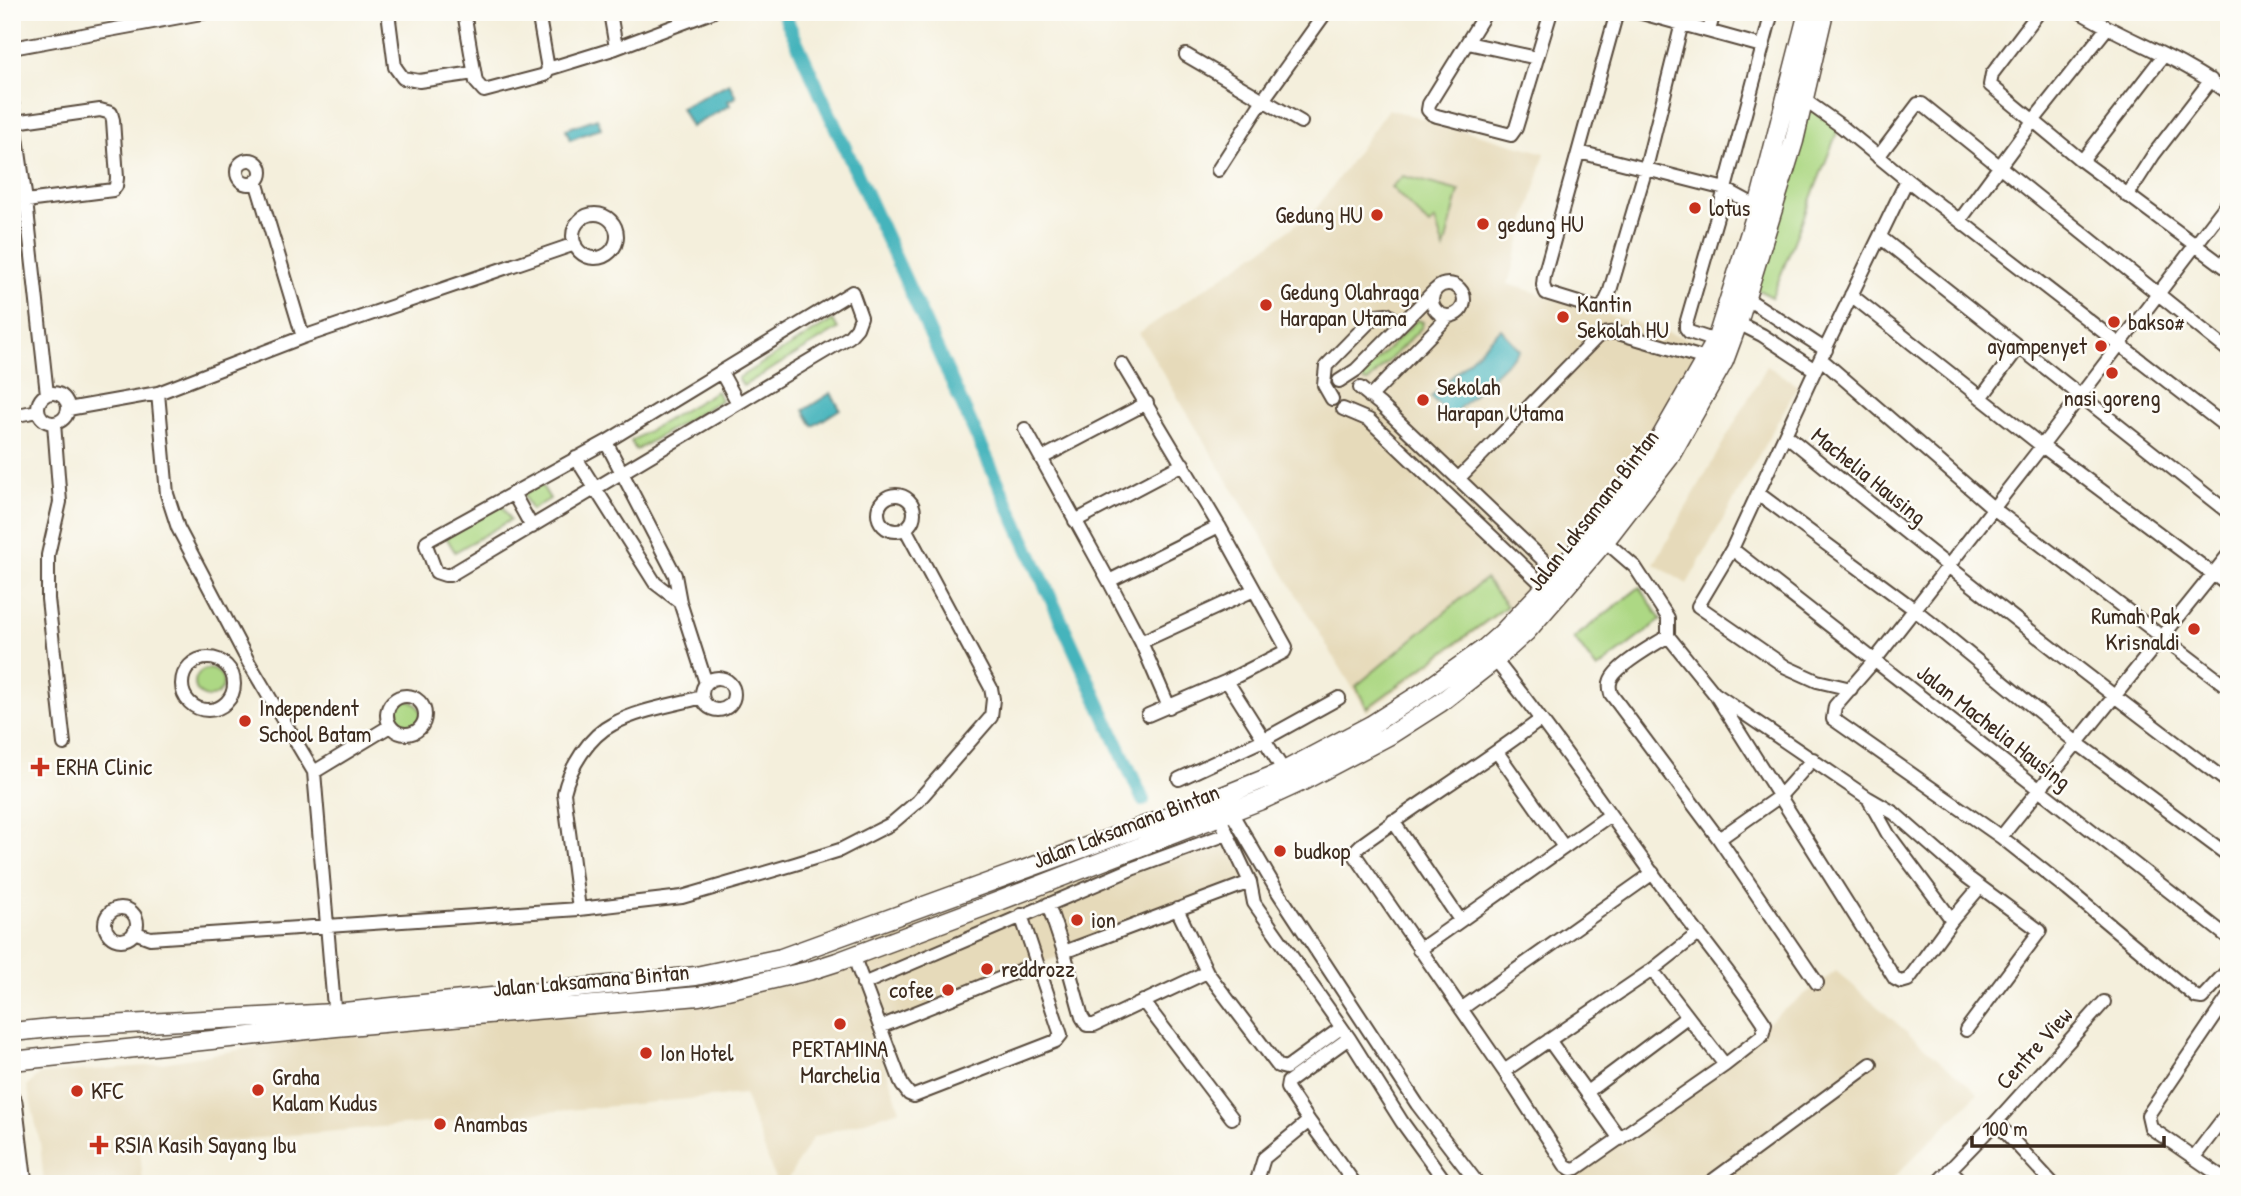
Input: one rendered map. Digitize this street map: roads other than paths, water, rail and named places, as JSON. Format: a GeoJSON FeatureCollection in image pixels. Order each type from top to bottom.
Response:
{"type":"FeatureCollection","features":[{"type":"Feature","properties":{"kind":"main road","name":"Jalan Laksamana Bintan"},"geometry":{"type":"LineString","coordinates":[[12,1061],[696,976],[781,958],[1140,828],[1284,771],[1371,724],[1475,655],[1502,633],[1662,453],[1716,341],[1732,295],[1758,207],[1808,12]]}},
{"type":"Feature","properties":{"kind":"main road","name":"Jalan Laksamana Bintan"},"geometry":{"type":"LineString","coordinates":[[12,1032],[51,1028],[335,1020],[699,996],[812,970],[1130,860],[1225,814],[1303,781],[1390,735],[1440,703],[1526,632],[1605,541],[1724,361],[1738,324],[1794,141],[1824,12]]}},
{"type":"Feature","properties":{"kind":"main road"},"geometry":{"type":"LineString","coordinates":[[12,1102],[22,1184]]}},
{"type":"Feature","properties":{"kind":"street"},"geometry":{"type":"LineString","coordinates":[[12,48],[207,12]]}},
{"type":"Feature","properties":{"kind":"street"},"geometry":{"type":"LineString","coordinates":[[388,12],[395,67],[403,78],[419,81],[474,73]]}},
{"type":"Feature","properties":{"kind":"street"},"geometry":{"type":"LineString","coordinates":[[464,12],[476,82],[484,91],[545,75],[548,69],[538,12]]}},
{"type":"Feature","properties":{"kind":"street"},"geometry":{"type":"LineString","coordinates":[[610,12],[616,48]]}},
{"type":"Feature","properties":{"kind":"street"},"geometry":{"type":"LineString","coordinates":[[548,69],[616,48],[688,17],[712,12]]}},
{"type":"Feature","properties":{"kind":"street"},"geometry":{"type":"LineString","coordinates":[[1218,170],[1325,12]]}},
{"type":"Feature","properties":{"kind":"street"},"geometry":{"type":"LineString","coordinates":[[1486,12],[1429,104],[1428,110],[1437,116],[1507,135],[1511,135],[1516,128],[1551,12]]}},
{"type":"Feature","properties":{"kind":"street"},"geometry":{"type":"LineString","coordinates":[[1617,12],[1543,285],[1546,293],[1550,295],[1598,309],[1603,307],[1609,294],[1646,168],[1682,23]]}},
{"type":"Feature","properties":{"kind":"street"},"geometry":{"type":"LineString","coordinates":[[1638,12],[1762,46]]}},
{"type":"Feature","properties":{"kind":"street"},"geometry":{"type":"LineString","coordinates":[[1709,32],[1714,12]]}},
{"type":"Feature","properties":{"kind":"street"},"geometry":{"type":"LineString","coordinates":[[1716,341],[1689,332],[1686,324],[1772,12]]}},
{"type":"Feature","properties":{"kind":"street"},"geometry":{"type":"LineString","coordinates":[[2039,12],[1992,74],[1990,85],[2127,196],[2229,270]]}},
{"type":"Feature","properties":{"kind":"street"},"geometry":{"type":"LineString","coordinates":[[2080,12],[2107,28],[2184,64],[2229,94]]}},
{"type":"Feature","properties":{"kind":"street"},"geometry":{"type":"LineString","coordinates":[[1960,220],[2107,28]]}},
{"type":"Feature","properties":{"kind":"street"},"geometry":{"type":"LineString","coordinates":[[1468,43],[1536,58]]}},
{"type":"Feature","properties":{"kind":"street"},"geometry":{"type":"LineString","coordinates":[[1186,55],[1301,121]]}},
{"type":"Feature","properties":{"kind":"street"},"geometry":{"type":"LineString","coordinates":[[2082,161],[2164,55]]}},
{"type":"Feature","properties":{"kind":"street"},"geometry":{"type":"LineString","coordinates":[[2127,196],[2154,154],[2211,80]]}},
{"type":"Feature","properties":{"kind":"street"},"geometry":{"type":"LineString","coordinates":[[1803,99],[2229,429]]}},
{"type":"Feature","properties":{"kind":"street"},"geometry":{"type":"LineString","coordinates":[[12,102],[26,201],[47,394]]}},
{"type":"Feature","properties":{"kind":"street"},"geometry":{"type":"LineString","coordinates":[[1878,157],[1920,104],[2229,351]]}},
{"type":"Feature","properties":{"kind":"street"},"geometry":{"type":"LineString","coordinates":[[15,122],[100,110],[111,113],[113,120],[117,178],[113,190],[26,201]]}},
{"type":"Feature","properties":{"kind":"street"},"geometry":{"type":"LineString","coordinates":[[1578,152],[1725,189],[1758,207]]}},
{"type":"Feature","properties":{"kind":"street","name":"Machelia Hausing"},"geometry":{"type":"LineString","coordinates":[[1907,180],[1786,435],[1947,567],[2229,783]]}},
{"type":"Feature","properties":{"kind":"street"},"geometry":{"type":"LineString","coordinates":[[256,181],[303,337]]}},
{"type":"Feature","properties":{"kind":"street"},"geometry":{"type":"LineString","coordinates":[[2229,201],[2042,446],[1875,660],[1835,706],[1833,719],[2001,837],[2196,997],[2202,998],[2229,969]]}},
{"type":"Feature","properties":{"kind":"street"},"geometry":{"type":"LineString","coordinates":[[1880,237],[2229,513]]}},
{"type":"Feature","properties":{"kind":"street"},"geometry":{"type":"LineString","coordinates":[[68,409],[158,393],[303,337],[575,244]]}},
{"type":"Feature","properties":{"kind":"street"},"geometry":{"type":"LineString","coordinates":[[1332,399],[1332,389],[1339,381],[1354,372],[1435,289],[1450,283],[1459,287],[1465,297],[1463,308],[1455,315],[1449,316],[1435,310],[1432,300],[1435,289]]}},
{"type":"Feature","properties":{"kind":"street"},"geometry":{"type":"LineString","coordinates":[[852,292],[861,317],[857,328],[849,337],[450,575],[436,572],[427,541],[606,442],[721,372],[852,292]]}},
{"type":"Feature","properties":{"kind":"street"},"geometry":{"type":"LineString","coordinates":[[1851,295],[2042,446],[2229,586]]}},
{"type":"Feature","properties":{"kind":"street"},"geometry":{"type":"LineString","coordinates":[[1746,298],[1993,508],[2227,684]]}},
{"type":"Feature","properties":{"kind":"street"},"geometry":{"type":"LineString","coordinates":[[1401,324],[1387,314],[1376,315],[1326,366],[1324,385],[1332,399],[1343,409],[1363,415],[1551,580]]}},
{"type":"Feature","properties":{"kind":"street"},"geometry":{"type":"LineString","coordinates":[[1343,409],[1356,406],[1365,392],[1449,316]]}},
{"type":"Feature","properties":{"kind":"street"},"geometry":{"type":"LineString","coordinates":[[1738,324],[1820,360]]}},
{"type":"Feature","properties":{"kind":"street"},"geometry":{"type":"LineString","coordinates":[[1458,479],[1596,338],[1603,334],[1618,333],[1706,359]]}},
{"type":"Feature","properties":{"kind":"street"},"geometry":{"type":"LineString","coordinates":[[1980,398],[2019,347]]}},
{"type":"Feature","properties":{"kind":"street"},"geometry":{"type":"LineString","coordinates":[[1122,364],[1219,526],[1286,647],[1285,651],[1227,681],[1148,715]]}},
{"type":"Feature","properties":{"kind":"street"},"geometry":{"type":"LineString","coordinates":[[721,372],[738,403]]}},
{"type":"Feature","properties":{"kind":"street"},"geometry":{"type":"LineString","coordinates":[[1339,381],[1349,379],[1365,392],[1458,479],[1551,580]]}},
{"type":"Feature","properties":{"kind":"street"},"geometry":{"type":"LineString","coordinates":[[158,393],[167,494],[178,528],[250,663],[314,772],[335,1020]]}},
{"type":"Feature","properties":{"kind":"street"},"geometry":{"type":"LineString","coordinates":[[47,394],[57,394],[66,400],[68,409],[64,418],[54,423],[43,420],[38,411],[40,401],[47,394]]}},
{"type":"Feature","properties":{"kind":"street"},"geometry":{"type":"LineString","coordinates":[[1042,458],[1147,403]]}},
{"type":"Feature","properties":{"kind":"street"},"geometry":{"type":"LineString","coordinates":[[12,416],[38,411]]}},
{"type":"Feature","properties":{"kind":"street"},"geometry":{"type":"LineString","coordinates":[[54,423],[60,502],[48,555],[48,599],[64,744]]}},
{"type":"Feature","properties":{"kind":"street"},"geometry":{"type":"LineString","coordinates":[[1024,429],[1141,642],[1168,707]]}},
{"type":"Feature","properties":{"kind":"street"},"geometry":{"type":"LineString","coordinates":[[1786,435],[1732,550],[1698,606],[1786,667],[1809,678],[1851,689]]}},
{"type":"Feature","properties":{"kind":"street"},"geometry":{"type":"LineString","coordinates":[[606,442],[675,575],[680,602],[706,683]]}},
{"type":"Feature","properties":{"kind":"street"},"geometry":{"type":"LineString","coordinates":[[576,458],[655,583],[680,602]]}},
{"type":"Feature","properties":{"kind":"street"},"geometry":{"type":"LineString","coordinates":[[1075,521],[1183,464]]}},
{"type":"Feature","properties":{"kind":"street"},"geometry":{"type":"LineString","coordinates":[[513,493],[532,527]]}},
{"type":"Feature","properties":{"kind":"street","name":"Jalan Machelia Hausing"},"geometry":{"type":"LineString","coordinates":[[1759,494],[1914,609],[2077,743],[2229,856]]}},
{"type":"Feature","properties":{"kind":"street"},"geometry":{"type":"LineString","coordinates":[[1109,581],[1219,526]]}},
{"type":"Feature","properties":{"kind":"street"},"geometry":{"type":"LineString","coordinates":[[134,932],[149,938],[327,927],[579,909],[682,897],[840,849],[891,824],[918,802],[980,731],[991,717],[993,699],[991,688],[905,528]]}},
{"type":"Feature","properties":{"kind":"street"},"geometry":{"type":"LineString","coordinates":[[1605,541],[1634,567],[1668,618],[1668,636],[1714,693],[1895,979],[1901,982],[1908,980],[1980,887]]}},
{"type":"Feature","properties":{"kind":"street","name":"Jalan Machelia Hausing"},"geometry":{"type":"LineString","coordinates":[[1732,550],[2229,938]]}},
{"type":"Feature","properties":{"kind":"street"},"geometry":{"type":"LineString","coordinates":[[2001,837],[2229,554]]}},
{"type":"Feature","properties":{"kind":"street"},"geometry":{"type":"LineString","coordinates":[[1141,642],[1254,590]]}},
{"type":"Feature","properties":{"kind":"street"},"geometry":{"type":"LineString","coordinates":[[1668,636],[1619,669],[1611,678],[1609,685],[1614,700],[1719,839],[1817,983]]}},
{"type":"Feature","properties":{"kind":"street"},"geometry":{"type":"LineString","coordinates":[[199,660],[216,660],[230,671],[233,679],[231,695],[220,707],[205,710],[190,704],[185,697],[182,680],[185,671],[199,660]]}},
{"type":"Feature","properties":{"kind":"street"},"geometry":{"type":"LineString","coordinates":[[1495,660],[1540,720],[1609,815],[1699,933],[1765,1024],[1762,1036],[1725,1065],[1620,1139],[1577,1168],[1571,1169],[1565,1165],[1504,1071],[1355,855],[1361,845],[1393,821],[1540,720]]}},
{"type":"Feature","properties":{"kind":"street"},"geometry":{"type":"LineString","coordinates":[[230,671],[250,663]]}},
{"type":"Feature","properties":{"kind":"street"},"geometry":{"type":"LineString","coordinates":[[715,678],[725,679],[733,686],[734,697],[729,707],[718,711],[707,706],[702,697],[706,683],[715,678]]}},
{"type":"Feature","properties":{"kind":"street"},"geometry":{"type":"LineString","coordinates":[[1227,681],[1284,771]]}},
{"type":"Feature","properties":{"kind":"street"},"geometry":{"type":"LineString","coordinates":[[1714,693],[1894,813],[1980,887],[2040,931],[1966,1030]]}},
{"type":"Feature","properties":{"kind":"street"},"geometry":{"type":"LineString","coordinates":[[579,909],[564,793],[568,777],[597,735],[611,724],[702,697]]}},
{"type":"Feature","properties":{"kind":"street"},"geometry":{"type":"LineString","coordinates":[[1179,779],[1263,740],[1339,698]]}},
{"type":"Feature","properties":{"kind":"street"},"geometry":{"type":"LineString","coordinates":[[314,772],[390,726]]}},
{"type":"Feature","properties":{"kind":"street"},"geometry":{"type":"LineString","coordinates":[[1497,752],[1564,847]]}},
{"type":"Feature","properties":{"kind":"street"},"geometry":{"type":"LineString","coordinates":[[1719,839],[1780,796],[1813,760]]}},
{"type":"Feature","properties":{"kind":"street"},"geometry":{"type":"LineString","coordinates":[[1868,798],[1888,834],[1952,920]]}},
{"type":"Feature","properties":{"kind":"street"},"geometry":{"type":"LineString","coordinates":[[1225,814],[1227,834],[1250,882],[1254,903],[1447,1184]]}},
{"type":"Feature","properties":{"kind":"street"},"geometry":{"type":"LineString","coordinates":[[1225,814],[1417,1104],[1472,1181]]}},
{"type":"Feature","properties":{"kind":"street"},"geometry":{"type":"LineString","coordinates":[[1419,950],[1609,815]]}},
{"type":"Feature","properties":{"kind":"street"},"geometry":{"type":"LineString","coordinates":[[1393,821],[1460,920]]}},
{"type":"Feature","properties":{"kind":"street"},"geometry":{"type":"LineString","coordinates":[[863,984],[1048,904],[1130,860],[1227,834]]}},
{"type":"Feature","properties":{"kind":"street"},"geometry":{"type":"LineString","coordinates":[[1461,1009],[1653,873]]}},
{"type":"Feature","properties":{"kind":"street"},"geometry":{"type":"LineString","coordinates":[[1064,952],[1250,882]]}},
{"type":"Feature","properties":{"kind":"street"},"geometry":{"type":"LineString","coordinates":[[1048,904],[1082,1017],[1087,1025],[1094,1026],[1207,972]]}},
{"type":"Feature","properties":{"kind":"street"},"geometry":{"type":"LineString","coordinates":[[1177,909],[1207,972],[1278,1066],[1286,1068],[1345,1033]]}},
{"type":"Feature","properties":{"kind":"street"},"geometry":{"type":"LineString","coordinates":[[853,956],[902,1085],[914,1096],[1056,1041],[1061,1035],[1021,915]]}},
{"type":"Feature","properties":{"kind":"street"},"geometry":{"type":"LineString","coordinates":[[1504,1071],[1653,970],[1699,933]]}},
{"type":"Feature","properties":{"kind":"street"},"geometry":{"type":"LineString","coordinates":[[880,1027],[1036,964]]}},
{"type":"Feature","properties":{"kind":"street"},"geometry":{"type":"LineString","coordinates":[[1653,970],[1725,1065]]}},
{"type":"Feature","properties":{"kind":"street"},"geometry":{"type":"LineString","coordinates":[[2215,985],[2229,995],[2148,1115],[2148,1122],[2151,1128],[2229,1182]]}},
{"type":"Feature","properties":{"kind":"street"},"geometry":{"type":"LineString","coordinates":[[1143,1001],[1232,1118]]}},
{"type":"Feature","properties":{"kind":"street","name":"Centre View"},"geometry":{"type":"LineString","coordinates":[[1936,1184],[2104,1002]]}},
{"type":"Feature","properties":{"kind":"street"},"geometry":{"type":"LineString","coordinates":[[1587,1091],[1687,1017]]}},
{"type":"Feature","properties":{"kind":"street"},"geometry":{"type":"LineString","coordinates":[[1345,1033],[1288,1082],[1287,1090],[1352,1183]]}},
{"type":"Feature","properties":{"kind":"street"},"geometry":{"type":"LineString","coordinates":[[1549,1040],[1620,1139]]}},
{"type":"Feature","properties":{"kind":"street"},"geometry":{"type":"LineString","coordinates":[[1708,1184],[1871,1063]]}},
{"type":"Feature","properties":{"kind":"street"},"geometry":{"type":"LineString","coordinates":[[2194,1157],[2229,1111]]}},
{"type":"Feature","properties":{"kind":"street"},"geometry":{"type":"LineString","coordinates":[[1256,1184],[1264,1158],[1308,1121]]}},
{"type":"Feature","properties":{"kind":"street","name":"Centre View"},"geometry":{"type":"LineString","coordinates":[[1996,1122],[2053,1184]]}},
{"type":"Feature","properties":{"kind":"street"},"geometry":{"type":"LineString","coordinates":[[1950,1169],[1964,1184]]}},
{"type":"Feature","properties":{"kind":"water"},"geometry":{"type":"Polygon","coordinates":[[[729,83],[736,97],[728,101],[730,105],[691,127],[681,108],[729,83]]]}},
{"type":"Feature","properties":{"kind":"water"},"geometry":{"type":"Polygon","coordinates":[[[597,118],[601,128],[570,140],[566,129],[597,118]]]}},
{"type":"Feature","properties":{"kind":"water"},"geometry":{"type":"Polygon","coordinates":[[[1501,329],[1520,350],[1450,417],[1431,397],[1501,329]]]}},
{"type":"Feature","properties":{"kind":"water"},"geometry":{"type":"Polygon","coordinates":[[[831,393],[840,409],[813,426],[804,410],[831,393]]]}},
{"type":"Feature","properties":{"kind":"waterway"},"geometry":{"type":"LineString","coordinates":[[783,12],[1143,800]]}},
{"type":"Feature","properties":{"kind":"place","name":"lotus"},"geometry":{"type":"Point","coordinates":[1695,208]}},
{"type":"Feature","properties":{"kind":"place","name":"Gedung HU"},"geometry":{"type":"Point","coordinates":[1377,215]}},
{"type":"Feature","properties":{"kind":"place","name":"gedung HU"},"geometry":{"type":"Point","coordinates":[1483,224]}},
{"type":"Feature","properties":{"kind":"place","name":"Gedung Olahraga Harapan Utama"},"geometry":{"type":"Point","coordinates":[1266,305]}},
{"type":"Feature","properties":{"kind":"place","name":"Kantin Sekolah HU"},"geometry":{"type":"Point","coordinates":[1563,317]}},
{"type":"Feature","properties":{"kind":"place","name":"bakso#"},"geometry":{"type":"Point","coordinates":[2114,322]}},
{"type":"Feature","properties":{"kind":"place","name":"ayampenyet"},"geometry":{"type":"Point","coordinates":[2101,346]}},
{"type":"Feature","properties":{"kind":"place","name":"nasi goreng"},"geometry":{"type":"Point","coordinates":[2112,373]}},
{"type":"Feature","properties":{"kind":"place","name":"Sekolah Harapan Utama"},"geometry":{"type":"Point","coordinates":[1423,400]}},
{"type":"Feature","properties":{"kind":"place","name":"Rumah Pak Krisnaldi"},"geometry":{"type":"Point","coordinates":[2194,629]}},
{"type":"Feature","properties":{"kind":"place","name":"Independent School Batam"},"geometry":{"type":"Point","coordinates":[245,721]}},
{"type":"Feature","properties":{"kind":"place","name":"ERHA Clinic"},"geometry":{"type":"Point","coordinates":[40,767]}},
{"type":"Feature","properties":{"kind":"place","name":"budkop"},"geometry":{"type":"Point","coordinates":[1280,851]}},
{"type":"Feature","properties":{"kind":"place","name":"ion"},"geometry":{"type":"Point","coordinates":[1077,920]}},
{"type":"Feature","properties":{"kind":"place","name":"reddrozz"},"geometry":{"type":"Point","coordinates":[987,969]}},
{"type":"Feature","properties":{"kind":"place","name":"cofee"},"geometry":{"type":"Point","coordinates":[948,990]}},
{"type":"Feature","properties":{"kind":"place","name":"PERTAMINA Marchelia"},"geometry":{"type":"Point","coordinates":[840,1024]}},
{"type":"Feature","properties":{"kind":"place","name":"Ion Hotel"},"geometry":{"type":"Point","coordinates":[646,1053]}},
{"type":"Feature","properties":{"kind":"place","name":"Graha Kalam Kudus"},"geometry":{"type":"Point","coordinates":[258,1090]}},
{"type":"Feature","properties":{"kind":"place","name":"KFC"},"geometry":{"type":"Point","coordinates":[77,1091]}},
{"type":"Feature","properties":{"kind":"place","name":"Anambas"},"geometry":{"type":"Point","coordinates":[440,1124]}},
{"type":"Feature","properties":{"kind":"place","name":"RSIA Kasih Sayang Ibu"},"geometry":{"type":"Point","coordinates":[99,1145]}}]}
